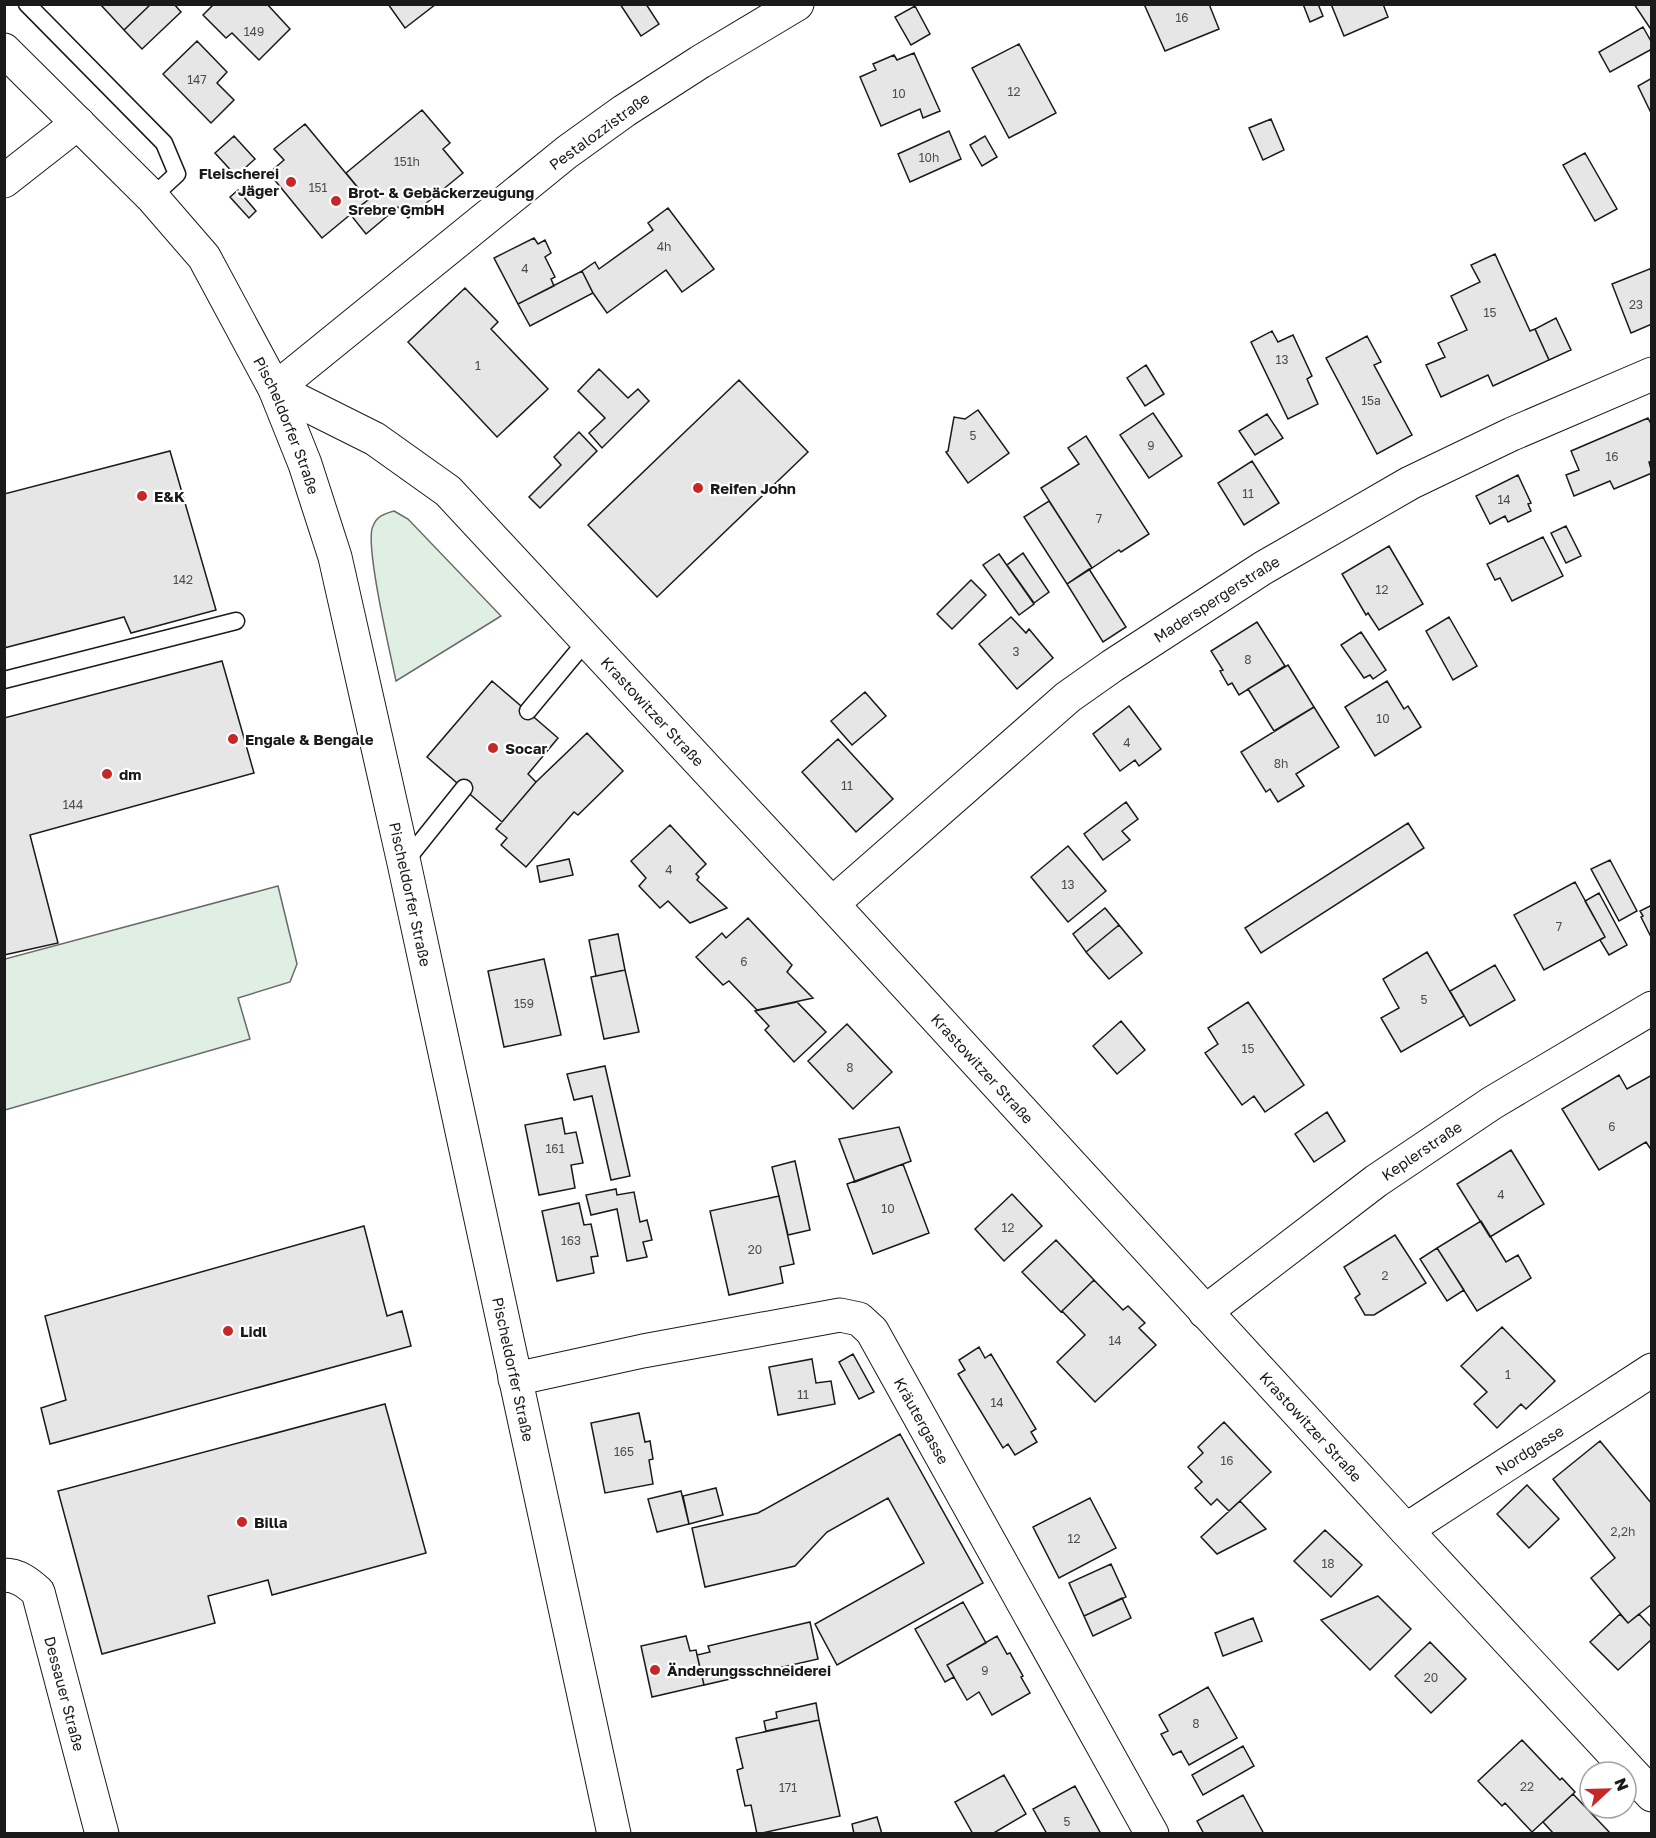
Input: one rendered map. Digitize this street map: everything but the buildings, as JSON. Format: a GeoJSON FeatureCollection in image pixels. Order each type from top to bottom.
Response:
{"type":"FeatureCollection","features":[{"type":"Feature","properties":{"kind":"street","name":"Pestalozzistraße"},"geometry":{"type":"LineString","coordinates":[[275,389],[567,152],[633,105],[797,4]]}},
{"type":"Feature","properties":{"kind":"street","name":"Pischeldorfer Straße"},"geometry":{"type":"LineString","coordinates":[[4,50],[152,197],[204,258],[275,389],[305,464],[335,556],[404,863],[515,1379],[606,1831]]}},
{"type":"Feature","properties":{"kind":"street"},"geometry":{"type":"LineString","coordinates":[[4,181],[78,123]]}},
{"type":"Feature","properties":{"kind":"street","name":"Maderspergerstraße"},"geometry":{"type":"LineString","coordinates":[[832,904],[1068,697],[1263,568],[1410,483],[1512,434],[1652,374]]}},
{"type":"Feature","properties":{"kind":"street","name":"Krastowitzer Straße"},"geometry":{"type":"LineString","coordinates":[[275,389],[375,439],[448,491],[832,904],[1205,1312],[1652,1795]]}},
{"type":"Feature","properties":{"kind":"street","name":"Keplerstraße"},"geometry":{"type":"LineString","coordinates":[[1205,1312],[1376,1181],[1492,1103],[1652,1008]]}},
{"type":"Feature","properties":{"kind":"street","name":"Kräutergasse"},"geometry":{"type":"LineString","coordinates":[[515,1379],[643,1351],[840,1315],[859,1319],[872,1331],[1152,1833]]}},
{"type":"Feature","properties":{"kind":"street","name":"Nordgasse"},"geometry":{"type":"LineString","coordinates":[[1406,1530],[1652,1370]]}},
{"type":"Feature","properties":{"kind":"street","name":"Dessauer Straße"},"geometry":{"type":"LineString","coordinates":[[4,1575],[11,1575],[25,1581],[38,1592],[102,1833]]}},
{"type":"Feature","properties":{"kind":"lane"},"geometry":{"type":"LineString","coordinates":[[27,4],[164,143],[177,174],[152,197]]}},
{"type":"Feature","properties":{"kind":"lane"},"geometry":{"type":"LineString","coordinates":[[4,681],[236,621]]}},
{"type":"Feature","properties":{"kind":"lane"},"geometry":{"type":"LineString","coordinates":[[528,711],[587,640]]}},
{"type":"Feature","properties":{"kind":"lane"},"geometry":{"type":"LineString","coordinates":[[404,863],[464,788]]}},
{"type":"Feature","properties":{"kind":"green space"},"geometry":{"type":"Polygon","coordinates":[[[394,511],[408,519],[501,616],[396,681],[375,576],[371,537],[377,520],[384,514],[394,511]]]}},
{"type":"Feature","properties":{"kind":"green space"},"geometry":{"type":"Polygon","coordinates":[[[278,886],[297,964],[290,982],[238,998],[250,1039],[5,1110],[5,959],[278,886]]]}},
{"type":"Feature","properties":{"kind":"place","name":"Fleischerei Jäger"},"geometry":{"type":"Point","coordinates":[291,182]}},
{"type":"Feature","properties":{"kind":"place","name":"Brot- & Gebäckerzeugung Srebre GmbH"},"geometry":{"type":"Point","coordinates":[336,201]}},
{"type":"Feature","properties":{"kind":"place","name":"Reifen John"},"geometry":{"type":"Point","coordinates":[698,488]}},
{"type":"Feature","properties":{"kind":"place","name":"E&K"},"geometry":{"type":"Point","coordinates":[142,496]}},
{"type":"Feature","properties":{"kind":"place","name":"Engale & Bengale"},"geometry":{"type":"Point","coordinates":[233,739]}},
{"type":"Feature","properties":{"kind":"place","name":"Socar"},"geometry":{"type":"Point","coordinates":[493,748]}},
{"type":"Feature","properties":{"kind":"place","name":"dm"},"geometry":{"type":"Point","coordinates":[107,774]}},
{"type":"Feature","properties":{"kind":"place","name":"Lidl"},"geometry":{"type":"Point","coordinates":[228,1331]}},
{"type":"Feature","properties":{"kind":"place","name":"Billa"},"geometry":{"type":"Point","coordinates":[242,1522]}},
{"type":"Feature","properties":{"kind":"place","name":"Änderungsschneiderei"},"geometry":{"type":"Point","coordinates":[655,1670]}}]}
